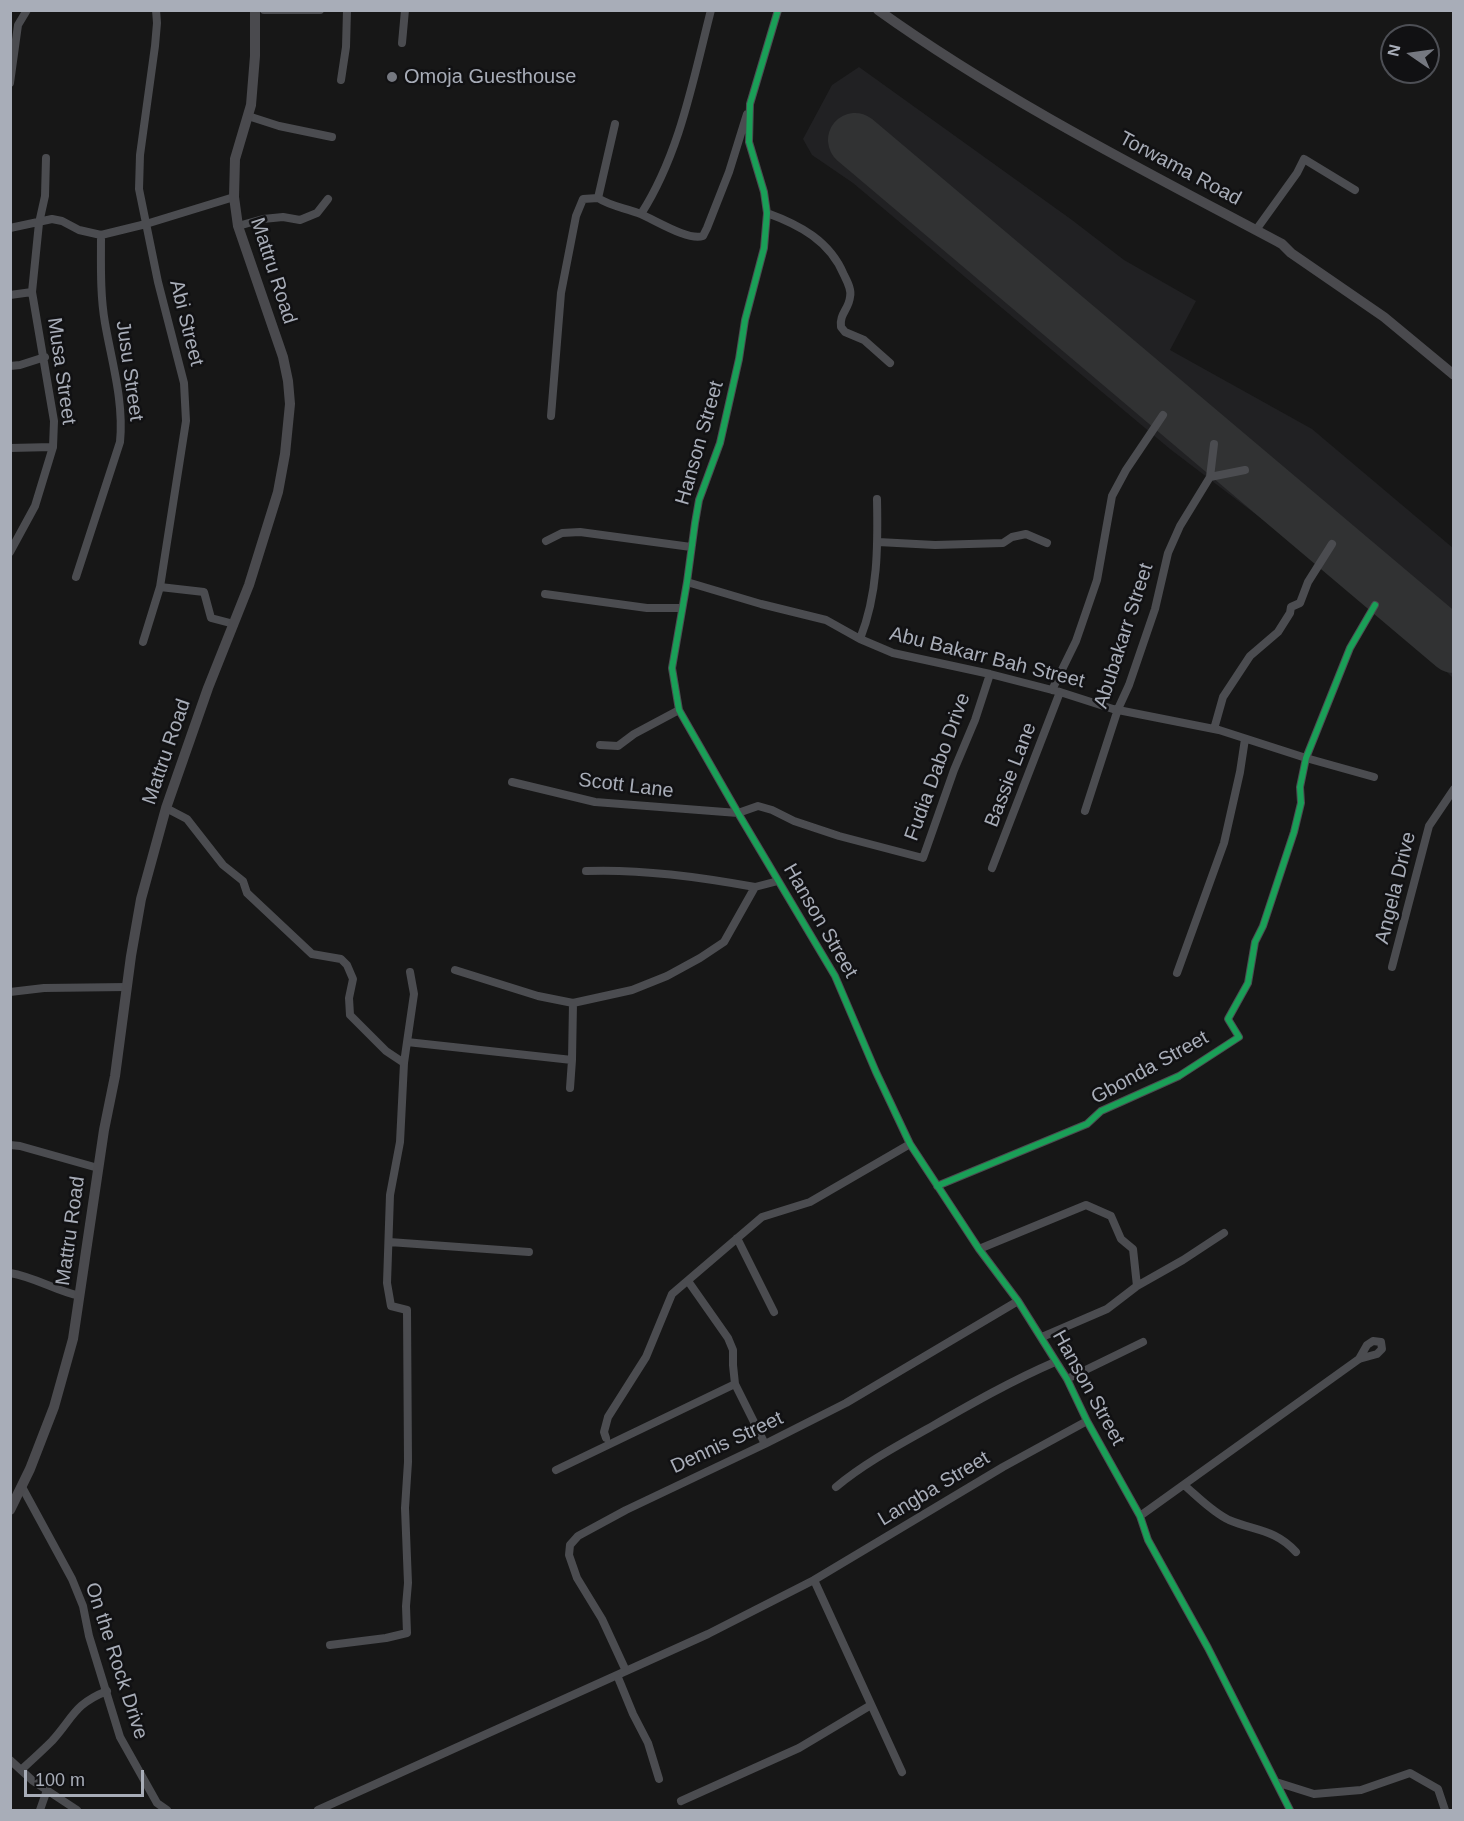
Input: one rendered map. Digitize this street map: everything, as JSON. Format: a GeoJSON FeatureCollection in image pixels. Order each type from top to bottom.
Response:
{"type":"FeatureCollection","features":[{"type":"Feature","properties":{"kind":"main road","name":"Mattru Road"},"geometry":{"type":"LineString","coordinates":[[10,1510],[22,1487],[54,1407],[64,1372],[80,1296],[141,898],[166,808],[208,688],[249,585],[278,492],[285,454],[290,404],[288,381],[283,357],[238,226],[234,197],[235,159],[248,116],[253,81],[255,10]]}},
{"type":"Feature","properties":{"kind":"main road","name":"Torwama Road"},"geometry":{"type":"LineString","coordinates":[[878,10],[926,45],[1011,98],[1282,244],[1291,253],[1384,317],[1454,375]]}},
{"type":"Feature","properties":{"kind":"street"},"geometry":{"type":"LineString","coordinates":[[10,83],[18,25],[27,10]]}},
{"type":"Feature","properties":{"kind":"street","name":"Abi Street"},"geometry":{"type":"LineString","coordinates":[[143,642],[160,587],[186,421],[184,383],[158,282],[140,189],[140,155],[155,46],[156,10]]}},
{"type":"Feature","properties":{"kind":"street"},"geometry":{"type":"LineString","coordinates":[[264,10],[320,10]]}},
{"type":"Feature","properties":{"kind":"street"},"geometry":{"type":"LineString","coordinates":[[341,80],[346,47],[347,10]]}},
{"type":"Feature","properties":{"kind":"street"},"geometry":{"type":"LineString","coordinates":[[402,43],[405,10]]}},
{"type":"Feature","properties":{"kind":"street"},"geometry":{"type":"LineString","coordinates":[[640,213],[656,189],[679,134],[711,10]]}},
{"type":"Feature","properties":{"kind":"street","name":"Hanson Street"},"geometry":{"type":"LineString","coordinates":[[778,10],[750,104],[749,142],[764,192],[767,213],[764,248],[745,320],[737,369],[720,443],[699,500],[672,668],[679,710],[835,976],[910,1144],[980,1249],[1018,1301],[1067,1379],[1140,1516],[1148,1540],[1208,1648],[1290,1810]]}},
{"type":"Feature","properties":{"kind":"street"},"geometry":{"type":"LineString","coordinates":[[551,416],[561,293],[576,216],[583,199],[598,198],[640,213],[680,232],[703,236],[729,172],[750,104]]}},
{"type":"Feature","properties":{"kind":"street"},"geometry":{"type":"LineString","coordinates":[[248,116],[279,126],[332,137]]}},
{"type":"Feature","properties":{"kind":"street"},"geometry":{"type":"LineString","coordinates":[[598,198],[615,124]]}},
{"type":"Feature","properties":{"kind":"street","name":"Musa Street"},"geometry":{"type":"LineString","coordinates":[[10,552],[35,506],[53,447],[54,420],[45,357],[32,292],[39,223],[45,196],[46,158]]}},
{"type":"Feature","properties":{"kind":"street"},"geometry":{"type":"LineString","coordinates":[[1256,230],[1304,159],[1355,190]]}},
{"type":"Feature","properties":{"kind":"street"},"geometry":{"type":"LineString","coordinates":[[10,228],[52,219],[62,221],[79,230],[101,235],[234,197]]}},
{"type":"Feature","properties":{"kind":"street"},"geometry":{"type":"LineString","coordinates":[[238,226],[283,217],[300,220],[317,213],[328,198]]}},
{"type":"Feature","properties":{"kind":"street"},"geometry":{"type":"LineString","coordinates":[[767,213],[786,219],[826,245],[839,262],[850,292],[849,301],[841,316],[841,327],[845,332],[864,340],[890,363]]}},
{"type":"Feature","properties":{"kind":"street","name":"Jusu Street"},"geometry":{"type":"LineString","coordinates":[[76,577],[120,442],[122,421],[105,321],[101,235]]}},
{"type":"Feature","properties":{"kind":"street"},"geometry":{"type":"LineString","coordinates":[[10,295],[32,292]]}},
{"type":"Feature","properties":{"kind":"street"},"geometry":{"type":"LineString","coordinates":[[10,366],[45,357]]}},
{"type":"Feature","properties":{"kind":"street","name":"Bassie Lane"},"geometry":{"type":"LineString","coordinates":[[992,868],[1097,580],[1112,496],[1126,470],[1163,415]]}},
{"type":"Feature","properties":{"kind":"street"},"geometry":{"type":"LineString","coordinates":[[1214,444],[1210,477],[1245,470]]}},
{"type":"Feature","properties":{"kind":"street"},"geometry":{"type":"LineString","coordinates":[[10,448],[53,447]]}},
{"type":"Feature","properties":{"kind":"street","name":"Abubakarr Street"},"geometry":{"type":"LineString","coordinates":[[1085,812],[1118,709],[1129,685],[1155,609],[1168,553],[1180,526],[1210,477]]}},
{"type":"Feature","properties":{"kind":"street"},"geometry":{"type":"LineString","coordinates":[[860,639],[869,616],[878,542],[877,499]]}},
{"type":"Feature","properties":{"kind":"street"},"geometry":{"type":"LineString","coordinates":[[546,541],[562,532],[580,531],[691,547]]}},
{"type":"Feature","properties":{"kind":"street"},"geometry":{"type":"LineString","coordinates":[[878,542],[935,545],[1003,543],[1012,537],[1026,534],[1047,543]]}},
{"type":"Feature","properties":{"kind":"street"},"geometry":{"type":"LineString","coordinates":[[1214,729],[1223,697],[1241,673],[1245,663],[1278,632],[1291,608],[1300,603],[1308,582],[1332,544]]}},
{"type":"Feature","properties":{"kind":"street","name":"Abu Bakarr Bah Street"},"geometry":{"type":"LineString","coordinates":[[687,582],[826,620],[860,639],[901,655],[990,674],[1113,709],[1214,729],[1374,777]]}},
{"type":"Feature","properties":{"kind":"street"},"geometry":{"type":"LineString","coordinates":[[160,587],[204,592],[211,618],[234,624]]}},
{"type":"Feature","properties":{"kind":"street"},"geometry":{"type":"LineString","coordinates":[[545,594],[647,608],[682,609]]}},
{"type":"Feature","properties":{"kind":"street"},"geometry":{"type":"LineString","coordinates":[[1306,758],[1350,648],[1375,605]]}},
{"type":"Feature","properties":{"kind":"street","name":"Fudia Dabo Drive"},"geometry":{"type":"LineString","coordinates":[[738,813],[758,806],[839,836],[923,858],[990,674]]}},
{"type":"Feature","properties":{"kind":"street"},"geometry":{"type":"LineString","coordinates":[[600,745],[618,746],[634,734],[679,710]]}},
{"type":"Feature","properties":{"kind":"street"},"geometry":{"type":"LineString","coordinates":[[1177,973],[1224,843],[1245,739]]}},
{"type":"Feature","properties":{"kind":"street","name":"Gbonda Street"},"geometry":{"type":"LineString","coordinates":[[937,1186],[1087,1124],[1101,1111],[1179,1076],[1239,1036],[1228,1019],[1248,983],[1254,942],[1267,915],[1294,832],[1301,803],[1300,787],[1306,758]]}},
{"type":"Feature","properties":{"kind":"street","name":"Scott Lane"},"geometry":{"type":"LineString","coordinates":[[512,782],[595,802],[738,813]]}},
{"type":"Feature","properties":{"kind":"street","name":"Angela Drive"},"geometry":{"type":"LineString","coordinates":[[1392,967],[1429,826],[1454,789]]}},
{"type":"Feature","properties":{"kind":"street"},"geometry":{"type":"LineString","coordinates":[[166,808],[187,819],[223,865],[243,881],[247,893],[312,954],[340,959],[347,965],[352,979],[349,999],[350,1015],[378,1043],[404,1064]]}},
{"type":"Feature","properties":{"kind":"street"},"geometry":{"type":"LineString","coordinates":[[586,871],[616,870],[698,878],[755,887],[778,881]]}},
{"type":"Feature","properties":{"kind":"street"},"geometry":{"type":"LineString","coordinates":[[455,970],[538,996],[573,1003],[632,990],[667,976],[724,942],[755,887]]}},
{"type":"Feature","properties":{"kind":"street"},"geometry":{"type":"LineString","coordinates":[[330,1645],[407,1633],[408,1583],[405,1509],[408,1462],[407,1310],[391,1306],[387,1283],[390,1195],[400,1142],[404,1064],[414,994],[410,972]]}},
{"type":"Feature","properties":{"kind":"street"},"geometry":{"type":"LineString","coordinates":[[10,993],[44,988],[127,987]]}},
{"type":"Feature","properties":{"kind":"street"},"geometry":{"type":"LineString","coordinates":[[570,1088],[573,1003]]}},
{"type":"Feature","properties":{"kind":"street"},"geometry":{"type":"LineString","coordinates":[[407,1042],[572,1060]]}},
{"type":"Feature","properties":{"kind":"street"},"geometry":{"type":"LineString","coordinates":[[606,1438],[604,1432],[608,1417],[646,1357],[672,1294],[762,1216],[810,1202],[910,1144]]}},
{"type":"Feature","properties":{"kind":"street"},"geometry":{"type":"LineString","coordinates":[[10,1155],[12,1146],[20,1146],[98,1168]]}},
{"type":"Feature","properties":{"kind":"street"},"geometry":{"type":"LineString","coordinates":[[980,1249],[1086,1205],[1111,1216],[1121,1239],[1133,1249],[1137,1286]]}},
{"type":"Feature","properties":{"kind":"street"},"geometry":{"type":"LineString","coordinates":[[1042,1337],[1107,1309],[1137,1286],[1224,1233]]}},
{"type":"Feature","properties":{"kind":"street"},"geometry":{"type":"LineString","coordinates":[[737,1238],[774,1312]]}},
{"type":"Feature","properties":{"kind":"street"},"geometry":{"type":"LineString","coordinates":[[389,1242],[529,1252]]}},
{"type":"Feature","properties":{"kind":"street"},"geometry":{"type":"LineString","coordinates":[[10,1273],[18,1274],[55,1290],[80,1296]]}},
{"type":"Feature","properties":{"kind":"street"},"geometry":{"type":"LineString","coordinates":[[688,1281],[734,1350],[735,1384],[765,1444]]}},
{"type":"Feature","properties":{"kind":"street","name":"Dennis Street"},"geometry":{"type":"LineString","coordinates":[[626,1671],[602,1619],[578,1578],[569,1555],[570,1545],[578,1536],[846,1402],[1018,1301]]}},
{"type":"Feature","properties":{"kind":"street"},"geometry":{"type":"LineString","coordinates":[[1067,1379],[1143,1342]]}},
{"type":"Feature","properties":{"kind":"street"},"geometry":{"type":"LineString","coordinates":[[1140,1516],[1359,1359]]}},
{"type":"Feature","properties":{"kind":"street"},"geometry":{"type":"LineString","coordinates":[[836,1487],[860,1467],[903,1442],[1006,1384],[1055,1362]]}},
{"type":"Feature","properties":{"kind":"street"},"geometry":{"type":"LineString","coordinates":[[556,1470],[735,1384]]}},
{"type":"Feature","properties":{"kind":"street","name":"Langba Street"},"geometry":{"type":"LineString","coordinates":[[318,1810],[708,1634],[814,1580],[1003,1467],[1087,1420]]}},
{"type":"Feature","properties":{"kind":"street"},"geometry":{"type":"LineString","coordinates":[[1184,1485],[1228,1519],[1285,1540],[1296,1552]]}},
{"type":"Feature","properties":{"kind":"street","name":"On the Rock Drive"},"geometry":{"type":"LineString","coordinates":[[22,1487],[72,1579],[83,1606],[89,1636],[120,1737],[157,1803],[167,1810]]}},
{"type":"Feature","properties":{"kind":"street"},"geometry":{"type":"LineString","coordinates":[[814,1580],[902,1772]]}},
{"type":"Feature","properties":{"kind":"street"},"geometry":{"type":"LineString","coordinates":[[617,1675],[648,1743],[659,1779]]}},
{"type":"Feature","properties":{"kind":"street"},"geometry":{"type":"LineString","coordinates":[[21,1770],[53,1740],[76,1710],[90,1698],[106,1691]]}},
{"type":"Feature","properties":{"kind":"street"},"geometry":{"type":"LineString","coordinates":[[681,1801],[799,1748],[871,1705]]}},
{"type":"Feature","properties":{"kind":"street"},"geometry":{"type":"LineString","coordinates":[[10,1760],[47,1791],[76,1810]]}},
{"type":"Feature","properties":{"kind":"street"},"geometry":{"type":"LineString","coordinates":[[1276,1782],[1314,1794],[1361,1790],[1410,1773],[1438,1789],[1445,1810]]}},
{"type":"Feature","properties":{"kind":"street"},"geometry":{"type":"LineString","coordinates":[[40,1810],[47,1791]]}},
{"type":"Feature","properties":{"kind":"shaded area"},"geometry":{"type":"Polygon","coordinates":[[[859,67],[1124,260],[1196,301],[1170,350],[1312,429],[1453,548],[1453,678],[1388,615],[1170,449],[853,183],[812,155],[803,139],[832,85],[859,67]]]}},
{"type":"Feature","properties":{"kind":"runway"},"geometry":{"type":"LineString","coordinates":[[855,140],[1454,646]]}},
{"type":"Feature","properties":{"kind":"cycle path"},"geometry":{"type":"LineString","coordinates":[[778,10],[750,104],[749,142],[764,192],[767,213],[764,248],[745,320],[739,359],[720,443],[699,500],[672,668],[679,710],[835,976],[910,1144],[979,1249],[1018,1301],[1067,1379],[1087,1421],[1140,1516],[1148,1540],[1208,1648],[1290,1810]]}},
{"type":"Feature","properties":{"kind":"cycle path"},"geometry":{"type":"LineString","coordinates":[[937,1186],[1087,1124],[1101,1111],[1179,1076],[1239,1037],[1228,1019],[1248,983],[1255,942],[1263,926],[1294,832],[1301,803],[1300,787],[1306,758],[1350,648],[1375,605]]}},
{"type":"Feature","properties":{"kind":"place","name":"Omoja Guesthouse"},"geometry":{"type":"Point","coordinates":[392,77]}}]}
